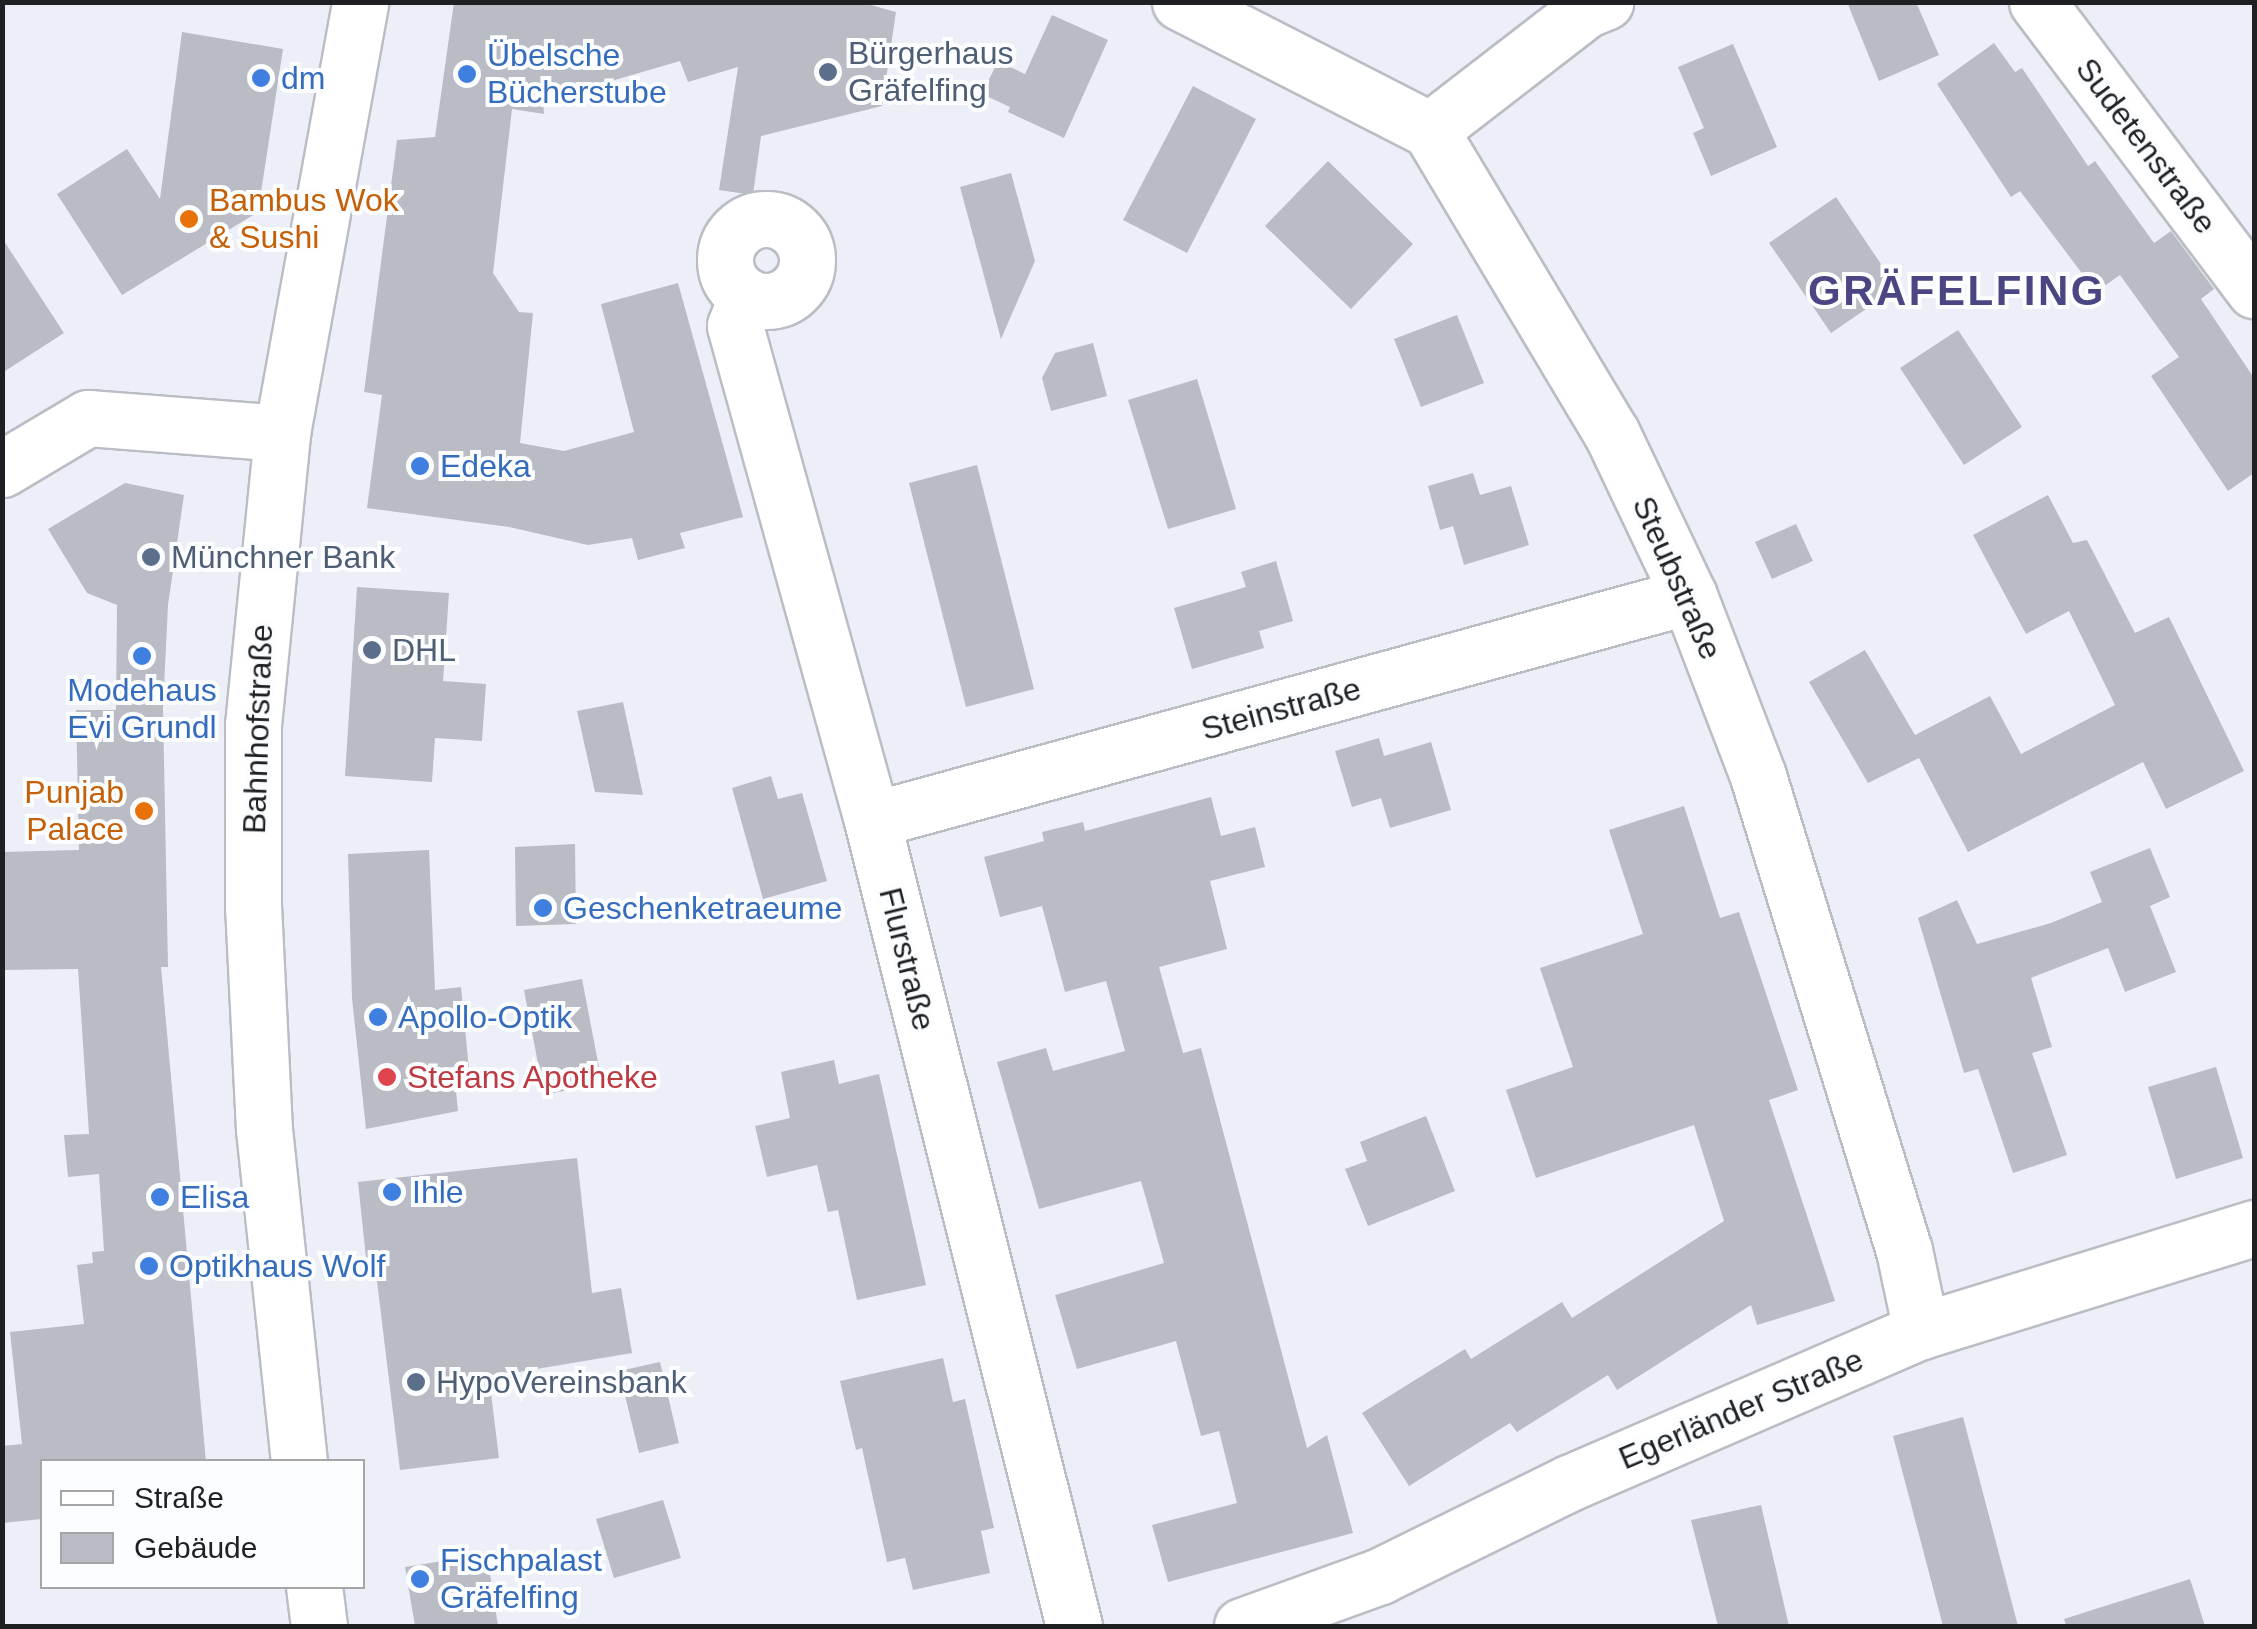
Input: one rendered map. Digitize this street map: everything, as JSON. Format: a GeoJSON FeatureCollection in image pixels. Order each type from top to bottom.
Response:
{"type":"FeatureCollection","features":[{"type":"Feature","properties":{"kind":"street","name":"Bahnhofstraße"},"geometry":{"type":"LineString","coordinates":[[299,1459],[264,1130],[253,907],[253,724],[282,433],[360,2]]}},
{"type":"Feature","properties":{"kind":"street"},"geometry":{"type":"LineString","coordinates":[[1180,2],[1430,130],[1585,10],[1605,2]]}},
{"type":"Feature","properties":{"kind":"street","name":"Sudetenstraße"},"geometry":{"type":"LineString","coordinates":[[2037,2],[2254,290]]}},
{"type":"Feature","properties":{"kind":"street","name":"Steubstraße"},"geometry":{"type":"LineString","coordinates":[[1430,130],[1612,434],[1689,596],[1758,776],[1904,1250],[1921,1331]]}},
{"type":"Feature","properties":{"kind":"street","name":"Flurstraße"},"geometry":{"type":"LineString","coordinates":[[747,296],[735,326],[872,820],[1074,1626]]}},
{"type":"Feature","properties":{"kind":"street"},"geometry":{"type":"LineString","coordinates":[[2,469],[88,418],[282,433]]}},
{"type":"Feature","properties":{"kind":"street","name":"Steinstraße"},"geometry":{"type":"LineString","coordinates":[[872,820],[1689,596]]}},
{"type":"Feature","properties":{"kind":"street","name":"Egerländer Straße"},"geometry":{"type":"LineString","coordinates":[[1242,1626],[1380,1576],[1570,1482],[1921,1331],[2254,1228]]}},
{"type":"Feature","properties":{"kind":"street"},"geometry":{"type":"LineString","coordinates":[[314,1589],[319,1626]]}},
{"type":"Feature","properties":{"kind":"building"},"geometry":{"type":"Polygon","coordinates":[[[454,2],[860,2],[896,12],[882,106],[761,136],[753,195],[719,190],[738,67],[688,82],[680,61],[543,101],[544,114],[512,109],[493,273],[519,312],[533,313],[520,443],[564,451],[634,432],[601,304],[678,283],[743,517],[680,533],[685,548],[638,560],[632,538],[588,545],[509,527],[367,508],[382,395],[364,392],[397,140],[435,137],[454,2]]]}},
{"type":"Feature","properties":{"kind":"building"},"geometry":{"type":"Polygon","coordinates":[[[1847,2],[1916,2],[1939,55],[1879,81],[1847,2]]]}},
{"type":"Feature","properties":{"kind":"building"},"geometry":{"type":"Polygon","coordinates":[[[1052,15],[1108,40],[1064,138],[1008,112],[1010,107],[982,94],[998,61],[1025,74],[1052,15]]]}},
{"type":"Feature","properties":{"kind":"building"},"geometry":{"type":"Polygon","coordinates":[[[182,32],[283,49],[258,212],[122,295],[57,194],[127,149],[160,199],[182,32]]]}},
{"type":"Feature","properties":{"kind":"building"},"geometry":{"type":"Polygon","coordinates":[[[1994,43],[2015,72],[2022,68],[2088,166],[2095,161],[2154,243],[2171,231],[2214,289],[2201,299],[2254,378],[2254,473],[2228,491],[2151,376],[2179,357],[2120,275],[2096,292],[2020,191],[2011,197],[1937,84],[1994,43]]]}},
{"type":"Feature","properties":{"kind":"building"},"geometry":{"type":"Polygon","coordinates":[[[1733,44],[1777,147],[1711,176],[1693,133],[1704,128],[1678,67],[1733,44]]]}},
{"type":"Feature","properties":{"kind":"building"},"geometry":{"type":"Polygon","coordinates":[[[1193,86],[1256,119],[1187,253],[1123,220],[1193,86]]]}},
{"type":"Feature","properties":{"kind":"building"},"geometry":{"type":"Polygon","coordinates":[[[1328,161],[1413,244],[1351,309],[1265,226],[1328,161]]]}},
{"type":"Feature","properties":{"kind":"building"},"geometry":{"type":"Polygon","coordinates":[[[1011,173],[1035,261],[1001,339],[960,187],[1011,173]]]}},
{"type":"Feature","properties":{"kind":"building"},"geometry":{"type":"Polygon","coordinates":[[[1836,197],[1897,288],[1831,333],[1769,243],[1836,197]]]}},
{"type":"Feature","properties":{"kind":"building"},"geometry":{"type":"Polygon","coordinates":[[[2,238],[64,333],[2,373],[2,238]]]}},
{"type":"Feature","properties":{"kind":"building"},"geometry":{"type":"Polygon","coordinates":[[[1457,315],[1484,383],[1421,407],[1394,339],[1457,315]]]}},
{"type":"Feature","properties":{"kind":"building"},"geometry":{"type":"Polygon","coordinates":[[[1958,330],[2022,427],[1964,465],[1900,368],[1958,330]]]}},
{"type":"Feature","properties":{"kind":"building"},"geometry":{"type":"Polygon","coordinates":[[[1093,343],[1107,396],[1051,411],[1042,378],[1055,353],[1093,343]]]}},
{"type":"Feature","properties":{"kind":"building"},"geometry":{"type":"Polygon","coordinates":[[[1197,379],[1236,509],[1168,529],[1128,400],[1197,379]]]}},
{"type":"Feature","properties":{"kind":"building"},"geometry":{"type":"Polygon","coordinates":[[[977,465],[1034,689],[966,707],[909,483],[977,465]]]}},
{"type":"Feature","properties":{"kind":"building"},"geometry":{"type":"Polygon","coordinates":[[[1473,473],[1480,495],[1511,486],[1529,545],[1464,565],[1453,526],[1440,530],[1428,486],[1473,473]]]}},
{"type":"Feature","properties":{"kind":"building"},"geometry":{"type":"Polygon","coordinates":[[[125,483],[184,495],[168,605],[163,708],[168,967],[161,967],[206,1459],[40,1459],[40,1519],[2,1523],[2,1446],[22,1444],[10,1332],[84,1324],[77,1265],[93,1263],[92,1252],[104,1251],[99,1174],[68,1177],[64,1135],[89,1134],[78,969],[2,970],[2,852],[79,850],[76,710],[116,710],[117,605],[87,593],[48,529],[125,483]]]}},
{"type":"Feature","properties":{"kind":"building"},"geometry":{"type":"Polygon","coordinates":[[[2048,495],[2073,543],[2087,540],[2135,633],[2169,617],[2244,771],[2166,809],[2143,762],[1968,852],[1919,758],[1868,783],[1809,682],[1865,650],[1915,735],[1990,696],[2021,754],[2115,705],[2069,611],[2026,634],[1973,535],[2048,495]]]}},
{"type":"Feature","properties":{"kind":"building"},"geometry":{"type":"Polygon","coordinates":[[[1796,524],[1813,561],[1772,579],[1755,542],[1796,524]]]}},
{"type":"Feature","properties":{"kind":"building"},"geometry":{"type":"Polygon","coordinates":[[[1276,561],[1293,621],[1259,631],[1264,648],[1192,669],[1174,608],[1246,587],[1241,572],[1276,561]]]}},
{"type":"Feature","properties":{"kind":"building"},"geometry":{"type":"Polygon","coordinates":[[[357,587],[449,593],[443,681],[486,684],[482,741],[435,738],[432,782],[345,776],[357,587]]]}},
{"type":"Feature","properties":{"kind":"building"},"geometry":{"type":"Polygon","coordinates":[[[623,702],[643,795],[595,792],[577,711],[623,702]]]}},
{"type":"Feature","properties":{"kind":"building"},"geometry":{"type":"Polygon","coordinates":[[[1379,738],[1384,756],[1431,742],[1451,810],[1390,828],[1381,798],[1352,807],[1335,751],[1379,738]]]}},
{"type":"Feature","properties":{"kind":"building"},"geometry":{"type":"Polygon","coordinates":[[[771,776],[778,799],[802,793],[827,881],[763,899],[732,788],[771,776]]]}},
{"type":"Feature","properties":{"kind":"building"},"geometry":{"type":"Polygon","coordinates":[[[1211,797],[1221,836],[1255,827],[1265,867],[1210,881],[1227,949],[1159,967],[1183,1053],[1201,1048],[1307,1448],[1327,1435],[1353,1533],[1168,1582],[1152,1525],[1237,1503],[1219,1431],[1201,1436],[1176,1341],[1077,1369],[1055,1295],[1164,1263],[1141,1181],[1039,1209],[997,1062],[1046,1048],[1053,1071],[1125,1051],[1106,981],[1065,992],[1042,906],[1000,917],[984,857],[1044,841],[1042,832],[1083,822],[1085,831],[1211,797]]]}},
{"type":"Feature","properties":{"kind":"building"},"geometry":{"type":"Polygon","coordinates":[[[1684,806],[1720,918],[1739,912],[1798,1090],[1769,1100],[1835,1301],[1757,1325],[1751,1305],[1617,1390],[1608,1375],[1517,1432],[1510,1423],[1409,1486],[1362,1413],[1465,1349],[1471,1359],[1562,1302],[1572,1318],[1724,1221],[1694,1125],[1536,1178],[1506,1090],[1573,1067],[1540,968],[1643,934],[1609,830],[1684,806]]]}},
{"type":"Feature","properties":{"kind":"building"},"geometry":{"type":"Polygon","coordinates":[[[575,844],[576,924],[516,926],[515,847],[575,844]]]}},
{"type":"Feature","properties":{"kind":"building"},"geometry":{"type":"Polygon","coordinates":[[[2150,848],[2170,897],[2150,906],[2176,972],[2125,992],[2108,948],[2031,978],[2052,1047],[2032,1053],[2067,1155],[2013,1173],[1978,1069],[1964,1073],[1918,918],[1957,900],[1977,944],[2051,923],[2102,902],[2090,872],[2150,848]]]}},
{"type":"Feature","properties":{"kind":"building"},"geometry":{"type":"Polygon","coordinates":[[[429,850],[435,990],[461,987],[471,1090],[456,1091],[458,1111],[366,1129],[352,998],[348,854],[429,850]]]}},
{"type":"Feature","properties":{"kind":"building"},"geometry":{"type":"Polygon","coordinates":[[[582,979],[602,1083],[544,1095],[524,990],[582,979]]]}},
{"type":"Feature","properties":{"kind":"building"},"geometry":{"type":"Polygon","coordinates":[[[834,1060],[839,1084],[879,1074],[926,1285],[857,1300],[838,1210],[828,1212],[817,1165],[767,1177],[755,1126],[790,1118],[781,1072],[834,1060]]]}},
{"type":"Feature","properties":{"kind":"building"},"geometry":{"type":"Polygon","coordinates":[[[2216,1067],[2243,1158],[2176,1179],[2148,1087],[2216,1067]]]}},
{"type":"Feature","properties":{"kind":"building"},"geometry":{"type":"Polygon","coordinates":[[[1426,1116],[1455,1191],[1368,1226],[1345,1169],[1367,1161],[1360,1142],[1426,1116]]]}},
{"type":"Feature","properties":{"kind":"building"},"geometry":{"type":"Polygon","coordinates":[[[577,1158],[592,1293],[621,1288],[632,1353],[489,1377],[499,1458],[400,1470],[374,1257],[366,1258],[358,1182],[577,1158]]]}},
{"type":"Feature","properties":{"kind":"building"},"geometry":{"type":"Polygon","coordinates":[[[943,1358],[953,1402],[965,1399],[994,1528],[981,1531],[990,1573],[913,1590],[905,1558],[887,1562],[862,1448],[856,1450],[840,1381],[943,1358]]]}},
{"type":"Feature","properties":{"kind":"building"},"geometry":{"type":"Polygon","coordinates":[[[660,1362],[679,1443],[639,1453],[619,1371],[660,1362]]]}},
{"type":"Feature","properties":{"kind":"building"},"geometry":{"type":"Polygon","coordinates":[[[1963,1417],[2018,1626],[1943,1626],[1893,1436],[1963,1417]]]}},
{"type":"Feature","properties":{"kind":"building"},"geometry":{"type":"Polygon","coordinates":[[[663,1500],[681,1558],[614,1578],[596,1519],[663,1500]]]}},
{"type":"Feature","properties":{"kind":"building"},"geometry":{"type":"Polygon","coordinates":[[[1761,1505],[1789,1626],[1718,1626],[1691,1520],[1761,1505]]]}},
{"type":"Feature","properties":{"kind":"building"},"geometry":{"type":"Polygon","coordinates":[[[487,1554],[498,1626],[415,1626],[405,1567],[487,1554]]]}},
{"type":"Feature","properties":{"kind":"building"},"geometry":{"type":"Polygon","coordinates":[[[2190,1579],[2205,1626],[2066,1626],[2064,1619],[2190,1579]]]}},
{"type":"Feature","properties":{"kind":"place","name":"Bürgerhaus Gräfelfing"},"geometry":{"type":"Point","coordinates":[828,72]}},
{"type":"Feature","properties":{"kind":"place","name":"Übelsche Bücherstube"},"geometry":{"type":"Point","coordinates":[467,74]}},
{"type":"Feature","properties":{"kind":"place","name":"dm"},"geometry":{"type":"Point","coordinates":[261,78]}},
{"type":"Feature","properties":{"kind":"place","name":"Bambus Wok & Sushi"},"geometry":{"type":"Point","coordinates":[189,219]}},
{"type":"Feature","properties":{"kind":"place","name":"Edeka"},"geometry":{"type":"Point","coordinates":[420,466]}},
{"type":"Feature","properties":{"kind":"place","name":"Münchner Bank"},"geometry":{"type":"Point","coordinates":[151,557]}},
{"type":"Feature","properties":{"kind":"place","name":"DHL"},"geometry":{"type":"Point","coordinates":[372,650]}},
{"type":"Feature","properties":{"kind":"place","name":"Modehaus Evi Grundl"},"geometry":{"type":"Point","coordinates":[142,656]}},
{"type":"Feature","properties":{"kind":"place","name":"Punjab Palace"},"geometry":{"type":"Point","coordinates":[144,811]}},
{"type":"Feature","properties":{"kind":"place","name":"Geschenketraeume"},"geometry":{"type":"Point","coordinates":[543,908]}},
{"type":"Feature","properties":{"kind":"place","name":"Apollo-Optik"},"geometry":{"type":"Point","coordinates":[378,1017]}},
{"type":"Feature","properties":{"kind":"place","name":"Stefans Apotheke"},"geometry":{"type":"Point","coordinates":[387,1077]}},
{"type":"Feature","properties":{"kind":"place","name":"Ihle"},"geometry":{"type":"Point","coordinates":[392,1192]}},
{"type":"Feature","properties":{"kind":"place","name":"Elisa"},"geometry":{"type":"Point","coordinates":[160,1197]}},
{"type":"Feature","properties":{"kind":"place","name":"Optikhaus Wolf"},"geometry":{"type":"Point","coordinates":[149,1266]}},
{"type":"Feature","properties":{"kind":"place","name":"HypoVereinsbank"},"geometry":{"type":"Point","coordinates":[416,1382]}},
{"type":"Feature","properties":{"kind":"place","name":"Fischpalast Gräfelfing"},"geometry":{"type":"Point","coordinates":[420,1579]}},
{"type":"Feature","properties":{"kind":"district","name":"GRÄFELFING"},"geometry":{"type":"Point","coordinates":[1957,291]}}]}
